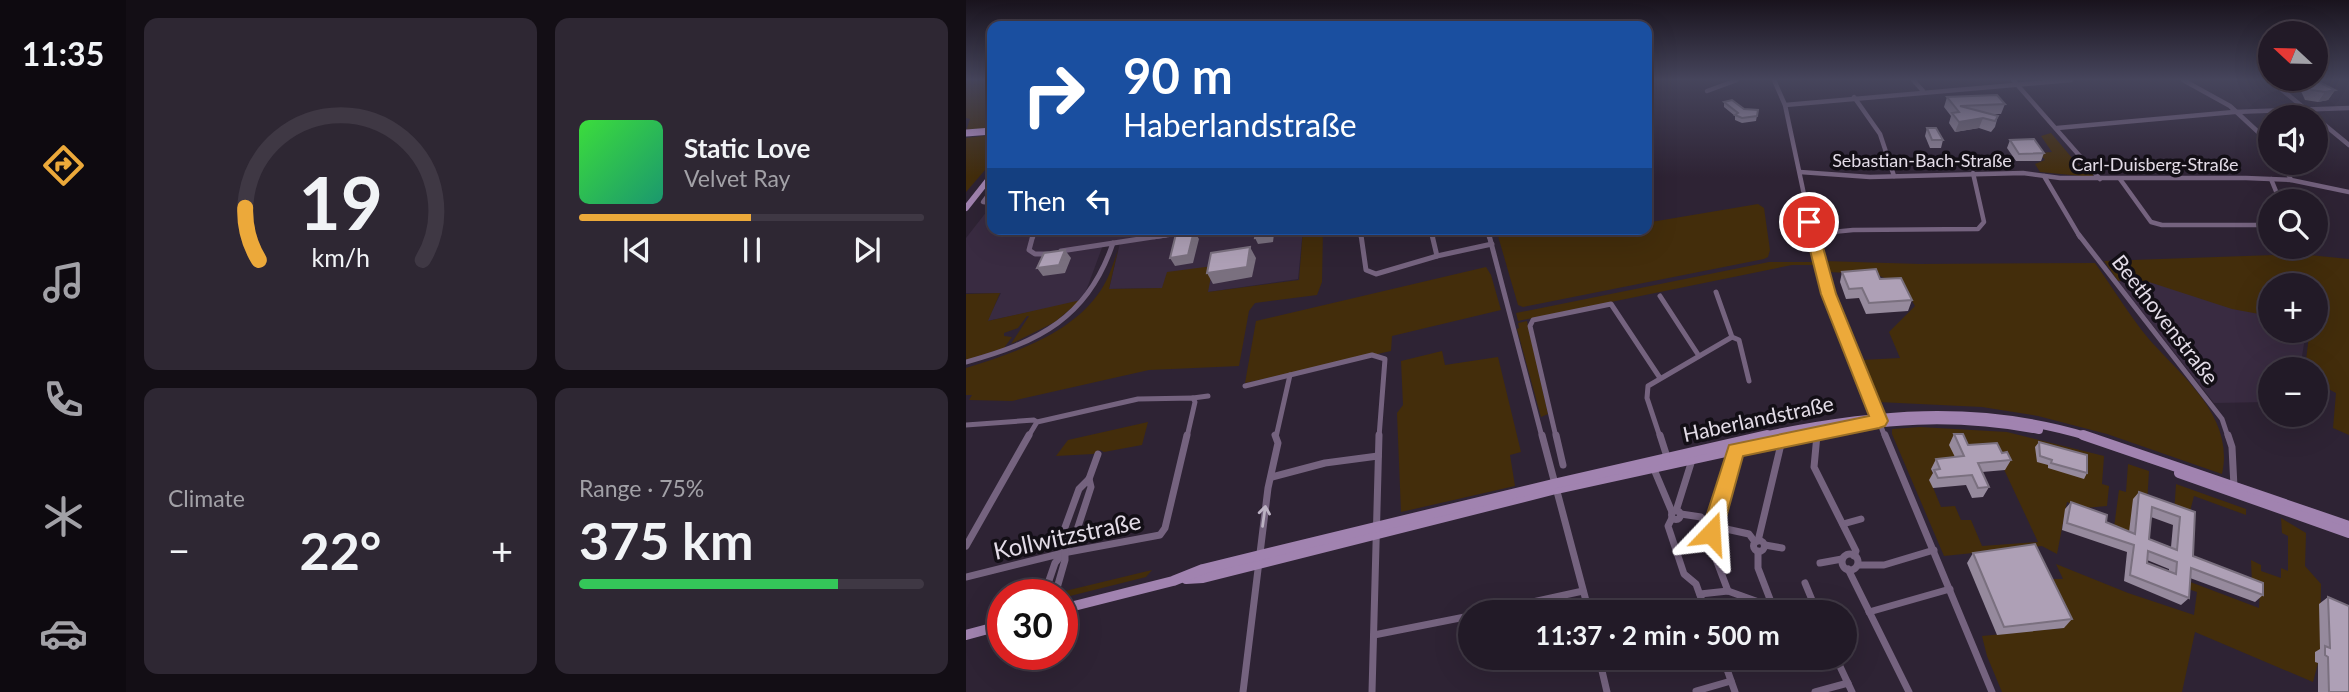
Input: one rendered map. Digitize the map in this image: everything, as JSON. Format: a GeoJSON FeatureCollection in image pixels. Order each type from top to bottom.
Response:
{"type":"FeatureCollection","features":[{"type":"Feature","properties":{"kind":"main road"},"geometry":{"type":"LineString","coordinates":[[966,133],[987,131]]}},
{"type":"Feature","properties":{"kind":"street"},"geometry":{"type":"LineString","coordinates":[[1787,112],[1812,234],[1829,294],[1992,692]]}},
{"type":"Feature","properties":{"kind":"street"},"geometry":{"type":"LineString","coordinates":[[1867,112],[1886,142],[1894,176]]}},
{"type":"Feature","properties":{"kind":"street"},"geometry":{"type":"LineString","coordinates":[[2043,112],[2101,179]]}},
{"type":"Feature","properties":{"kind":"street"},"geometry":{"type":"LineString","coordinates":[[2057,128],[2231,112]]}},
{"type":"Feature","properties":{"kind":"street"},"geometry":{"type":"LineString","coordinates":[[2234,112],[2258,133]]}},
{"type":"Feature","properties":{"kind":"street"},"geometry":{"type":"LineString","coordinates":[[2328,127],[2349,145]]}},
{"type":"Feature","properties":{"kind":"street","name":"Sebastian-Bach-Straße"},"geometry":{"type":"LineString","coordinates":[[1800,172],[1849,177],[1973,173],[2023,173],[2044,176]]}},
{"type":"Feature","properties":{"kind":"street"},"geometry":{"type":"LineString","coordinates":[[1812,234],[1853,230],[1978,229],[1984,222],[1973,173]]}},
{"type":"Feature","properties":{"kind":"street"},"geometry":{"type":"LineString","coordinates":[[2289,175],[2291,180]]}},
{"type":"Feature","properties":{"kind":"street","name":"Carl-Duisberg-Straße"},"geometry":{"type":"LineString","coordinates":[[2044,176],[2291,180],[2349,192]]}},
{"type":"Feature","properties":{"kind":"street","name":"Beethovenstraße"},"geometry":{"type":"LineString","coordinates":[[2044,176],[2077,233],[2222,419],[2232,447],[2234,489]]}},
{"type":"Feature","properties":{"kind":"street"},"geometry":{"type":"LineString","coordinates":[[2120,179],[2151,222],[2162,225],[2258,225]]}},
{"type":"Feature","properties":{"kind":"street"},"geometry":{"type":"LineString","coordinates":[[2271,179],[2275,189]]}},
{"type":"Feature","properties":{"kind":"street"},"geometry":{"type":"LineString","coordinates":[[966,208],[987,181]]}},
{"type":"Feature","properties":{"kind":"street"},"geometry":{"type":"LineString","coordinates":[[1033,235],[1029,250],[1035,254],[1168,235]]}},
{"type":"Feature","properties":{"kind":"street"},"geometry":{"type":"LineString","coordinates":[[1361,235],[1366,270],[1369,273],[1400,268],[1437,256],[1492,244]]}},
{"type":"Feature","properties":{"kind":"street"},"geometry":{"type":"LineString","coordinates":[[1432,235],[1437,256]]}},
{"type":"Feature","properties":{"kind":"street"},"geometry":{"type":"LineString","coordinates":[[1489,235],[1585,600]]}},
{"type":"Feature","properties":{"kind":"street"},"geometry":{"type":"LineString","coordinates":[[966,362],[1026,341],[1064,317],[1093,290],[1113,243]]}},
{"type":"Feature","properties":{"kind":"street"},"geometry":{"type":"LineString","coordinates":[[1716,292],[1732,337],[1739,340],[1749,381]]}},
{"type":"Feature","properties":{"kind":"street"},"geometry":{"type":"LineString","coordinates":[[1660,296],[1699,356]]}},
{"type":"Feature","properties":{"kind":"street"},"geometry":{"type":"LineString","coordinates":[[1563,465],[1530,326],[1536,318],[1611,304],[1660,378]]}},
{"type":"Feature","properties":{"kind":"street"},"geometry":{"type":"LineString","coordinates":[[1668,461],[1647,398],[1648,386],[1732,337]]}},
{"type":"Feature","properties":{"kind":"street"},"geometry":{"type":"LineString","coordinates":[[1245,386],[1372,355],[1385,359],[1378,456],[1372,692]]}},
{"type":"Feature","properties":{"kind":"street"},"geometry":{"type":"LineString","coordinates":[[1243,692],[1268,488],[1278,443],[1275,434],[1290,375]]}},
{"type":"Feature","properties":{"kind":"street"},"geometry":{"type":"LineString","coordinates":[[966,425],[1034,419],[1037,422],[1138,399],[1208,396]]}},
{"type":"Feature","properties":{"kind":"street","name":"Kollwitzstraße"},"geometry":{"type":"LineString","coordinates":[[966,577],[1064,551],[1160,535],[1165,528],[1182,461],[1195,402],[1193,398]]}},
{"type":"Feature","properties":{"kind":"street","name":"Haberlandstraße"},"geometry":{"type":"LineString","coordinates":[[1078,605],[1173,581],[1203,578],[1260,559],[1826,423],[1949,413],[2020,420],[2092,438],[2349,533]]}},
{"type":"Feature","properties":{"kind":"street"},"geometry":{"type":"LineString","coordinates":[[1538,420],[1551,417]]}},
{"type":"Feature","properties":{"kind":"street","name":"Haberlandstraße"},"geometry":{"type":"LineString","coordinates":[[1555,486],[1878,418]]}},
{"type":"Feature","properties":{"kind":"street","name":"Kollwitzstraße"},"geometry":{"type":"LineString","coordinates":[[966,546],[1037,422]]}},
{"type":"Feature","properties":{"kind":"street"},"geometry":{"type":"LineString","coordinates":[[1817,432],[1814,467],[1856,551],[1853,556]]}},
{"type":"Feature","properties":{"kind":"street","name":"Haberlandstraße"},"geometry":{"type":"LineString","coordinates":[[1759,545],[1782,439]]}},
{"type":"Feature","properties":{"kind":"street","name":"Haberlandstraße"},"geometry":{"type":"LineString","coordinates":[[1712,525],[1717,519],[1736,450]]}},
{"type":"Feature","properties":{"kind":"street"},"geometry":{"type":"LineString","coordinates":[[1060,579],[1065,560],[1060,541],[1079,489],[1089,479],[1098,454]]}},
{"type":"Feature","properties":{"kind":"street"},"geometry":{"type":"LineString","coordinates":[[1272,477],[1325,463],[1378,456]]}},
{"type":"Feature","properties":{"kind":"street","name":"Haberlandstraße"},"geometry":{"type":"LineString","coordinates":[[1675,514],[1693,459]]}},
{"type":"Feature","properties":{"kind":"street"},"geometry":{"type":"LineString","coordinates":[[1653,467],[1675,514]]}},
{"type":"Feature","properties":{"kind":"street"},"geometry":{"type":"LineString","coordinates":[[1050,579],[1055,563],[1074,539],[1091,487],[1089,479]]}},
{"type":"Feature","properties":{"kind":"street","name":"Haberlandstraße"},"geometry":{"type":"LineString","coordinates":[[2234,489],[2349,526]]}},
{"type":"Feature","properties":{"kind":"street"},"geometry":{"type":"LineString","coordinates":[[1675,514],[1701,517],[1712,525],[1749,534],[1759,545],[1783,548]]}},
{"type":"Feature","properties":{"kind":"street"},"geometry":{"type":"LineString","coordinates":[[1675,514],[1668,526],[1684,573],[1696,584],[1702,600]]}},
{"type":"Feature","properties":{"kind":"street"},"geometry":{"type":"LineString","coordinates":[[1843,524],[1861,519]]}},
{"type":"Feature","properties":{"kind":"street"},"geometry":{"type":"LineString","coordinates":[[1712,525],[1705,529],[1709,533],[1708,538],[1728,591]]}},
{"type":"Feature","properties":{"kind":"street"},"geometry":{"type":"LineString","coordinates":[[1759,545],[1758,568],[1770,600]]}},
{"type":"Feature","properties":{"kind":"street"},"geometry":{"type":"LineString","coordinates":[[1848,569],[1858,565],[1884,565],[1934,550]]}},
{"type":"Feature","properties":{"kind":"street"},"geometry":{"type":"LineString","coordinates":[[1821,563],[1842,559],[1846,555],[1853,556]]}},
{"type":"Feature","properties":{"kind":"street"},"geometry":{"type":"LineString","coordinates":[[1853,556],[1858,565]]}},
{"type":"Feature","properties":{"kind":"street"},"geometry":{"type":"LineString","coordinates":[[1842,559],[1909,692]]}},
{"type":"Feature","properties":{"kind":"street"},"geometry":{"type":"LineString","coordinates":[[1805,583],[1812,600]]}},
{"type":"Feature","properties":{"kind":"street"},"geometry":{"type":"LineString","coordinates":[[1869,612],[1950,589]]}},
{"type":"Feature","properties":{"kind":"street"},"geometry":{"type":"LineString","coordinates":[[1541,600],[1583,591]]}},
{"type":"Feature","properties":{"kind":"street"},"geometry":{"type":"LineString","coordinates":[[1700,594],[1728,591],[1753,600]]}},
{"type":"Feature","properties":{"kind":"street"},"geometry":{"type":"LineString","coordinates":[[1374,635],[1458,618]]}},
{"type":"Feature","properties":{"kind":"street"},"geometry":{"type":"LineString","coordinates":[[966,635],[987,629]]}},
{"type":"Feature","properties":{"kind":"street"},"geometry":{"type":"LineString","coordinates":[[1602,670],[1607,692]]}},
{"type":"Feature","properties":{"kind":"street"},"geometry":{"type":"LineString","coordinates":[[1727,670],[1735,692]]}},
{"type":"Feature","properties":{"kind":"street"},"geometry":{"type":"LineString","coordinates":[[1842,670],[1852,692]]}},
{"type":"Feature","properties":{"kind":"street"},"geometry":{"type":"LineString","coordinates":[[1696,691],[1731,681]]}},
{"type":"Feature","properties":{"kind":"street"},"geometry":{"type":"LineString","coordinates":[[1815,692],[1848,683]]}},
{"type":"Feature","properties":{"kind":"shaded area"},"geometry":{"type":"Polygon","coordinates":[[[966,112],[987,112],[987,129],[966,131],[970,119],[966,118],[966,112]]]}},
{"type":"Feature","properties":{"kind":"shaded area"},"geometry":{"type":"Polygon","coordinates":[[[2051,133],[2078,165],[2090,169],[2094,174],[2092,177],[2040,172],[2035,164],[2045,160],[2039,153],[2052,152],[2041,136],[2051,133]]]}},
{"type":"Feature","properties":{"kind":"shaded area"},"geometry":{"type":"Polygon","coordinates":[[[987,136],[987,168],[966,192],[966,138],[987,136]]]}},
{"type":"Feature","properties":{"kind":"shaded area"},"geometry":{"type":"Polygon","coordinates":[[[1758,204],[1764,208],[1770,250],[1768,257],[1764,259],[1523,307],[1518,305],[1498,235],[1652,235],[1652,222],[1758,204]]]}},
{"type":"Feature","properties":{"kind":"shaded area"},"geometry":{"type":"Polygon","coordinates":[[[987,211],[987,235],[1302,235],[1298,279],[1208,292],[1162,288],[1109,289],[1120,243],[1103,245],[1086,291],[1077,302],[987,321],[1001,293],[966,293],[966,238],[987,211]]]}},
{"type":"Feature","properties":{"kind":"shaded area"},"geometry":{"type":"Polygon","coordinates":[[[1303,235],[1323,235],[1322,282],[1317,295],[1255,303],[1249,311],[1239,366],[1149,370],[1012,401],[969,400],[972,395],[966,395],[966,368],[1041,340],[1074,319],[1089,305],[1106,281],[1118,250],[1109,289],[1162,288],[1167,272],[1213,266],[1208,292],[1299,280],[1303,235]]]}},
{"type":"Feature","properties":{"kind":"shaded area"},"geometry":{"type":"Polygon","coordinates":[[[2258,255],[2258,259],[2328,257],[2349,259],[2349,435],[2333,428],[2336,393],[2328,389],[2328,357],[2306,357],[2308,343],[2328,343],[2328,273],[2258,273],[2258,314],[2232,309],[2146,281],[2118,281],[2104,261],[2258,255]]]}},
{"type":"Feature","properties":{"kind":"shaded area"},"geometry":{"type":"Polygon","coordinates":[[[1823,261],[1920,264],[2095,263],[2141,329],[2189,382],[2213,416],[2221,434],[2224,453],[2222,474],[2107,434],[2038,416],[1982,407],[1878,402],[1862,360],[1900,358],[1889,332],[1915,306],[1904,286],[1875,274],[1827,272],[1823,261]]]}},
{"type":"Feature","properties":{"kind":"shaded area"},"geometry":{"type":"Polygon","coordinates":[[[1769,262],[1815,262],[1815,265],[1792,265],[1518,321],[1516,313],[1769,262]]]}},
{"type":"Feature","properties":{"kind":"shaded area"},"geometry":{"type":"Polygon","coordinates":[[[1486,267],[1501,310],[1392,336],[1391,351],[1245,383],[1256,321],[1486,267]]]}},
{"type":"Feature","properties":{"kind":"shaded area"},"geometry":{"type":"Polygon","coordinates":[[[2118,281],[2163,281],[2258,309],[2258,343],[2304,343],[2302,357],[2258,357],[2258,402],[2214,403],[2118,281]]]}},
{"type":"Feature","properties":{"kind":"shaded area"},"geometry":{"type":"Polygon","coordinates":[[[1000,293],[988,321],[1081,300],[1055,322],[1011,344],[1027,316],[1018,328],[1004,333],[1004,336],[1012,337],[1004,348],[966,360],[966,294],[1000,293]]]}},
{"type":"Feature","properties":{"kind":"shaded area"},"geometry":{"type":"Polygon","coordinates":[[[1527,321],[1548,414],[1541,417],[1517,329],[1518,323],[1527,321]]]}},
{"type":"Feature","properties":{"kind":"shaded area"},"geometry":{"type":"Polygon","coordinates":[[[1442,351],[1445,365],[1498,357],[1521,452],[1510,455],[1515,486],[1401,512],[1397,413],[1403,405],[1401,361],[1442,351]]]}},
{"type":"Feature","properties":{"kind":"shaded area"},"geometry":{"type":"Polygon","coordinates":[[[1148,422],[1142,445],[1104,452],[1100,450],[1093,454],[1056,456],[1068,440],[1148,422]]]}},
{"type":"Feature","properties":{"kind":"shaded area"},"geometry":{"type":"Polygon","coordinates":[[[1920,427],[2007,432],[2104,456],[2102,484],[2109,486],[2107,506],[2084,508],[2067,502],[2057,554],[2042,546],[1944,556],[1892,429],[1920,427]],[[2001,463],[1931,469],[1935,479],[1930,480],[1941,507],[1955,506],[1961,520],[1971,520],[1982,546],[2038,542],[2001,463]]]}},
{"type":"Feature","properties":{"kind":"shaded area"},"geometry":{"type":"Polygon","coordinates":[[[2128,464],[2149,471],[2147,504],[2128,541],[2113,535],[2119,490],[2126,492],[2128,464]]]}},
{"type":"Feature","properties":{"kind":"shaded area"},"geometry":{"type":"Polygon","coordinates":[[[2176,484],[2246,509],[2246,515],[2194,496],[2188,519],[2174,514],[2176,484]]]}},
{"type":"Feature","properties":{"kind":"shaded area"},"geometry":{"type":"Polygon","coordinates":[[[2281,518],[2306,533],[2305,566],[2321,584],[2320,654],[2315,661],[2318,663],[2313,682],[2195,632],[2182,692],[2002,692],[1982,636],[2064,628],[2051,579],[2063,579],[2056,564],[2128,593],[2194,615],[2197,592],[2185,588],[2185,580],[2259,608],[2260,587],[2252,583],[2251,560],[2261,565],[2261,571],[2281,578],[2281,568],[2288,571],[2288,536],[2282,533],[2281,518]]]}},
{"type":"Feature","properties":{"kind":"shaded area"},"geometry":{"type":"Polygon","coordinates":[[[1152,570],[1146,577],[1078,594],[1078,588],[1152,570]]]}},
{"type":"Feature","properties":{"kind":"building"},"geometry":{"type":"Polygon","coordinates":[[[1758,112],[1757,116],[1742,118],[1735,115],[1758,112]]]}},
{"type":"Feature","properties":{"kind":"building"},"geometry":{"type":"Polygon","coordinates":[[[1984,112],[1998,116],[1995,121],[1983,118],[1959,122],[1952,113],[1984,112]]]}},
{"type":"Feature","properties":{"kind":"building"},"geometry":{"type":"Polygon","coordinates":[[[1927,128],[1936,128],[1943,140],[1932,140],[1927,128]]]}},
{"type":"Feature","properties":{"kind":"building"},"geometry":{"type":"Polygon","coordinates":[[[2034,139],[2044,153],[2019,154],[2010,140],[2034,139]]]}},
{"type":"Feature","properties":{"kind":"building"},"geometry":{"type":"Polygon","coordinates":[[[1176,235],[1193,235],[1188,255],[1170,258],[1176,235]]]}},
{"type":"Feature","properties":{"kind":"building"},"geometry":{"type":"Polygon","coordinates":[[[1250,247],[1247,267],[1207,273],[1211,253],[1250,247]]]}},
{"type":"Feature","properties":{"kind":"building"},"geometry":{"type":"Polygon","coordinates":[[[1065,250],[1059,265],[1037,268],[1044,253],[1065,250]]]}},
{"type":"Feature","properties":{"kind":"building"},"geometry":{"type":"Polygon","coordinates":[[[1876,269],[1880,279],[1901,278],[1912,300],[1869,303],[1862,288],[1849,289],[1842,272],[1876,269]]]}},
{"type":"Feature","properties":{"kind":"building"},"geometry":{"type":"Polygon","coordinates":[[[1954,434],[1963,434],[1968,445],[1997,443],[2002,453],[2007,452],[2011,460],[1978,463],[1989,487],[1978,488],[1972,475],[1938,478],[1934,470],[1940,469],[1936,459],[1964,456],[1954,434]]]}},
{"type":"Feature","properties":{"kind":"building"},"geometry":{"type":"Polygon","coordinates":[[[2039,442],[2087,455],[2087,473],[2051,463],[2052,460],[2040,456],[2039,442]]]}},
{"type":"Feature","properties":{"kind":"building"},"geometry":{"type":"Polygon","coordinates":[[[2139,492],[2195,512],[2193,556],[2263,583],[2263,595],[2191,568],[2189,598],[2130,575],[2134,545],[2067,523],[2071,502],[2107,515],[2106,522],[2135,534],[2139,492]],[[2152,507],[2149,539],[2177,550],[2180,517],[2152,507]],[[2148,551],[2147,563],[2176,574],[2177,562],[2148,551]]]}},
{"type":"Feature","properties":{"kind":"building"},"geometry":{"type":"Polygon","coordinates":[[[2035,544],[2072,619],[2004,627],[1973,553],[2035,544]]]}},
{"type":"Feature","properties":{"kind":"building"},"geometry":{"type":"Polygon","coordinates":[[[2328,597],[2349,606],[2349,692],[2329,692],[2328,657],[2325,655],[2325,646],[2330,648],[2328,597]]]}},
{"type":"Feature","properties":{"kind":"route"},"geometry":{"type":"LineString","coordinates":[[1711,533],[1717,530],[1713,523],[1717,519],[1736,450],[1879,421],[1820,269],[1809,222]]}}]}
